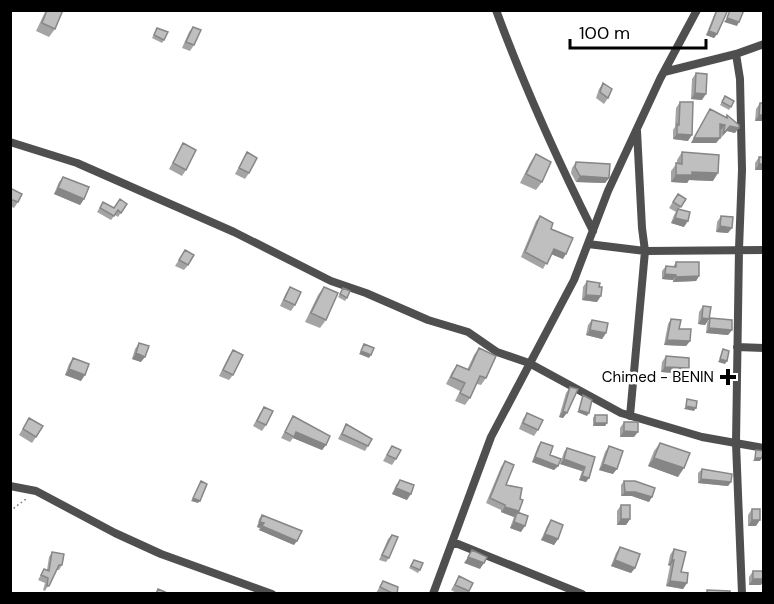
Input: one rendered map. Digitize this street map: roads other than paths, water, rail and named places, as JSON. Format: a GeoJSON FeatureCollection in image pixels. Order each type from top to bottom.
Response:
{"type":"FeatureCollection","features":[{"type":"Feature","properties":{"kind":"street"},"geometry":{"type":"LineString","coordinates":[[496,10],[543,128],[593,231]]}},
{"type":"Feature","properties":{"kind":"street"},"geometry":{"type":"LineString","coordinates":[[433,594],[491,437],[574,280],[608,191],[664,72],[697,10]]}},
{"type":"Feature","properties":{"kind":"street"},"geometry":{"type":"LineString","coordinates":[[664,72],[736,54],[764,44]]}},
{"type":"Feature","properties":{"kind":"street"},"geometry":{"type":"LineString","coordinates":[[736,54],[740,79],[742,170],[736,443],[742,594]]}},
{"type":"Feature","properties":{"kind":"street"},"geometry":{"type":"LineString","coordinates":[[630,416],[645,251],[637,130]]}},
{"type":"Feature","properties":{"kind":"street"},"geometry":{"type":"LineString","coordinates":[[10,142],[77,164],[234,232],[331,281],[366,293],[428,320],[468,332],[497,352],[529,363],[621,413],[702,437],[764,448]]}},
{"type":"Feature","properties":{"kind":"street"},"geometry":{"type":"LineString","coordinates":[[588,244],[645,251],[764,250]]}},
{"type":"Feature","properties":{"kind":"street"},"geometry":{"type":"LineString","coordinates":[[738,348],[764,348]]}},
{"type":"Feature","properties":{"kind":"street"},"geometry":{"type":"LineString","coordinates":[[10,486],[36,491],[161,554],[272,594]]}},
{"type":"Feature","properties":{"kind":"street"},"geometry":{"type":"LineString","coordinates":[[453,542],[582,594]]}},
{"type":"Feature","properties":{"kind":"place","name":"Chimed - BENIN"},"geometry":{"type":"Point","coordinates":[728,377]}}]}
